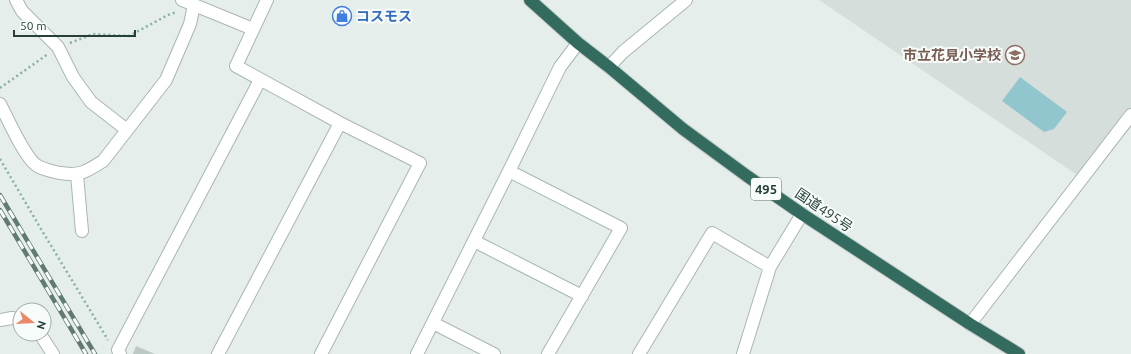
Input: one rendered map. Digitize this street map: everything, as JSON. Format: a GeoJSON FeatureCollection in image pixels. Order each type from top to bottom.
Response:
{"type":"FeatureCollection","features":[{"type":"Feature","properties":{"kind":"highway","name":"国道495号"},"geometry":{"type":"LineString","coordinates":[[530,0],[578,43],[683,129],[802,214],[970,324],[1019,354]]}},
{"type":"Feature","properties":{"kind":"street"},"geometry":{"type":"LineString","coordinates":[[16,0],[22,11],[58,47],[73,77],[91,102],[127,130]]}},
{"type":"Feature","properties":{"kind":"street"},"geometry":{"type":"LineString","coordinates":[[182,0],[253,30]]}},
{"type":"Feature","properties":{"kind":"street"},"geometry":{"type":"LineString","coordinates":[[267,0],[236,66],[340,123],[420,163],[321,354]]}},
{"type":"Feature","properties":{"kind":"street"},"geometry":{"type":"LineString","coordinates":[[609,67],[623,52],[686,0]]}},
{"type":"Feature","properties":{"kind":"street"},"geometry":{"type":"LineString","coordinates":[[0,104],[26,154],[36,165],[50,171],[77,174],[91,169],[103,161],[114,148],[166,80],[190,24],[194,5]]}},
{"type":"Feature","properties":{"kind":"street"},"geometry":{"type":"LineString","coordinates":[[417,354],[510,171],[560,67],[578,43]]}},
{"type":"Feature","properties":{"kind":"street"},"geometry":{"type":"LineString","coordinates":[[119,352],[260,80]]}},
{"type":"Feature","properties":{"kind":"street"},"geometry":{"type":"LineString","coordinates":[[970,324],[1131,116]]}},
{"type":"Feature","properties":{"kind":"street"},"geometry":{"type":"LineString","coordinates":[[218,354],[340,123]]}},
{"type":"Feature","properties":{"kind":"street"},"geometry":{"type":"LineString","coordinates":[[510,171],[621,228],[548,354]]}},
{"type":"Feature","properties":{"kind":"street"},"geometry":{"type":"LineString","coordinates":[[77,174],[82,231]]}},
{"type":"Feature","properties":{"kind":"street"},"geometry":{"type":"LineString","coordinates":[[743,354],[770,267],[802,214]]}},
{"type":"Feature","properties":{"kind":"street"},"geometry":{"type":"LineString","coordinates":[[639,354],[712,233],[770,267]]}},
{"type":"Feature","properties":{"kind":"street"},"geometry":{"type":"LineString","coordinates":[[474,240],[582,296]]}},
{"type":"Feature","properties":{"kind":"street"},"geometry":{"type":"LineString","coordinates":[[0,320],[12,318]]}},
{"type":"Feature","properties":{"kind":"street"},"geometry":{"type":"LineString","coordinates":[[432,323],[494,354]]}},
{"type":"Feature","properties":{"kind":"street"},"geometry":{"type":"LineString","coordinates":[[44,342],[50,352]]}},
{"type":"Feature","properties":{"kind":"path"},"geometry":{"type":"LineString","coordinates":[[0,88],[58,47],[93,34],[129,36],[168,15],[194,5]]}},
{"type":"Feature","properties":{"kind":"path"},"geometry":{"type":"LineString","coordinates":[[0,159],[108,342],[119,352]]}},
{"type":"Feature","properties":{"kind":"shaded area","name":"市立花見小学校"},"geometry":{"type":"Polygon","coordinates":[[[819,0],[1131,0],[1131,110],[1080,177],[819,0]]]}},
{"type":"Feature","properties":{"kind":"water"},"geometry":{"type":"Polygon","coordinates":[[[1020,77],[1067,112],[1054,129],[1044,132],[1002,101],[1020,77]]]}},
{"type":"Feature","properties":{"kind":"building"},"geometry":{"type":"Polygon","coordinates":[[[136,346],[155,354],[133,354],[136,346]]]}},
{"type":"Feature","properties":{"kind":"railway"},"geometry":{"type":"LineString","coordinates":[[0,195],[95,354]]}},
{"type":"Feature","properties":{"kind":"railway"},"geometry":{"type":"LineString","coordinates":[[0,210],[86,354]]}},
{"type":"Feature","properties":{"kind":"place","name":"コスモス"},"geometry":{"type":"Point","coordinates":[342,16]}},
{"type":"Feature","properties":{"kind":"place","name":"市立花見小学校"},"geometry":{"type":"Point","coordinates":[1015,55]}}]}
